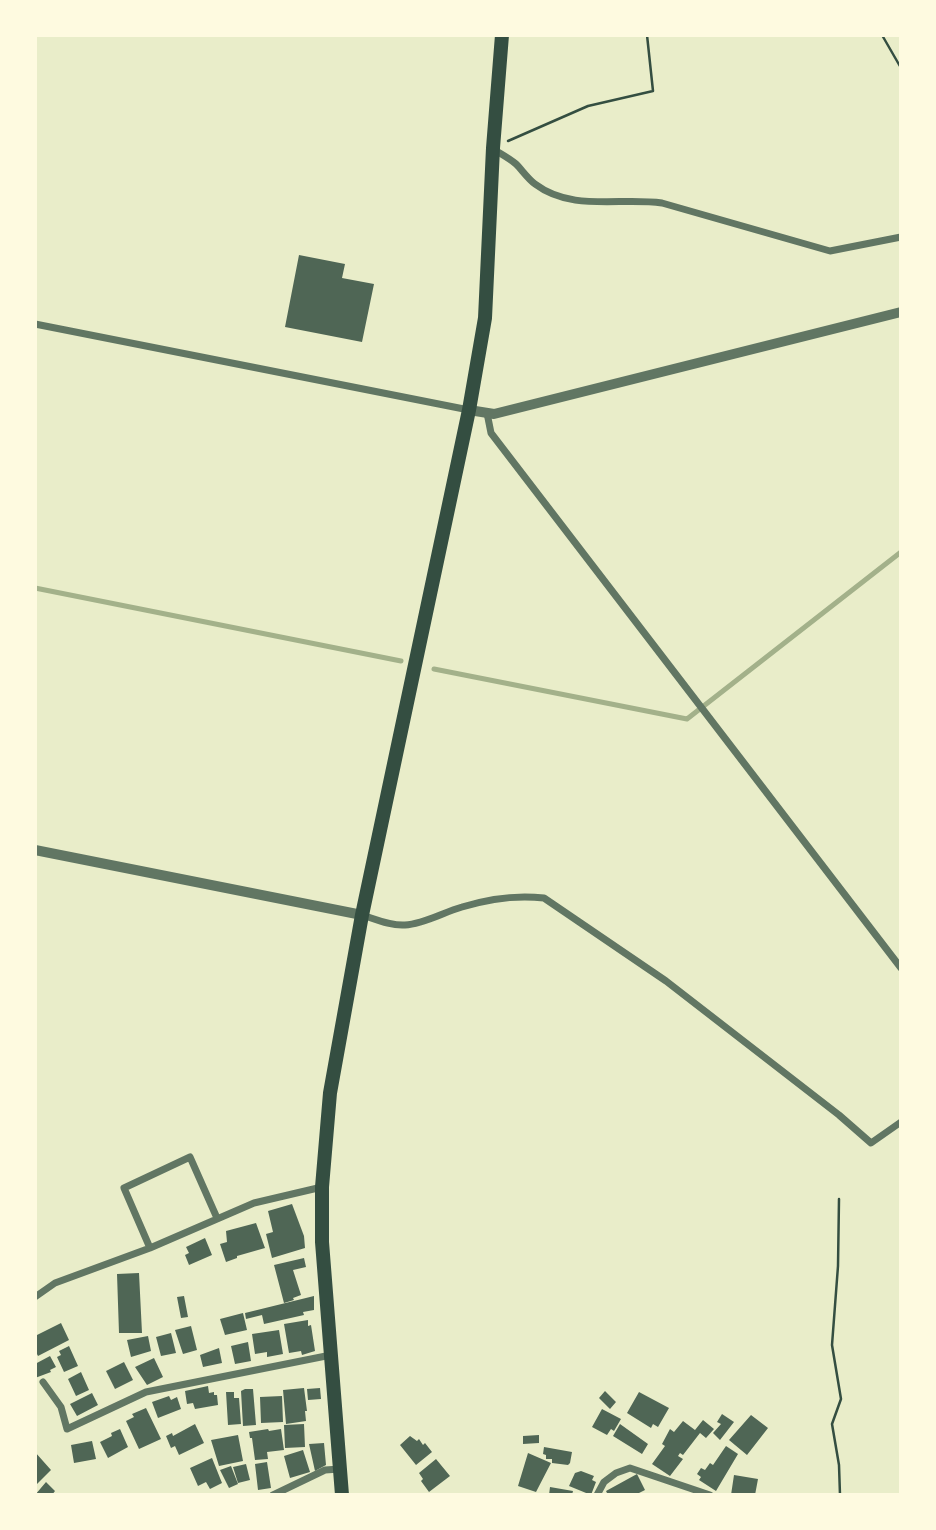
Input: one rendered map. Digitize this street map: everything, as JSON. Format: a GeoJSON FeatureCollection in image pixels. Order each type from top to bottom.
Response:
{"type":"FeatureCollection","features":[{"type":"Feature","properties":{"kind":"highway"},"geometry":{"type":"LineString","coordinates":[[342,1495],[322,1242],[322,1187],[330,1093],[362,915],[469,410],[485,318],[493,148],[502,35]]}},
{"type":"Feature","properties":{"kind":"street"},"geometry":{"type":"LineString","coordinates":[[493,148],[514,163],[535,184],[572,200],[593,203],[639,200],[662,203],[830,251],[901,237]]}},
{"type":"Feature","properties":{"kind":"street"},"geometry":{"type":"LineString","coordinates":[[35,324],[494,414],[901,313]]}},
{"type":"Feature","properties":{"kind":"street"},"geometry":{"type":"LineString","coordinates":[[488,413],[491,433],[901,968]]}},
{"type":"Feature","properties":{"kind":"street"},"geometry":{"type":"LineString","coordinates":[[35,850],[405,925],[464,906],[524,896],[544,898],[666,981],[839,1115],[871,1143],[901,1122]]}},
{"type":"Feature","properties":{"kind":"street"},"geometry":{"type":"LineString","coordinates":[[150,1248],[124,1188],[190,1157],[217,1218]]}},
{"type":"Feature","properties":{"kind":"street"},"geometry":{"type":"LineString","coordinates":[[35,1297],[55,1283],[150,1248],[254,1203],[322,1187]]}},
{"type":"Feature","properties":{"kind":"street"},"geometry":{"type":"LineString","coordinates":[[44,1382],[61,1407],[67,1429],[144,1393],[331,1355]]}},
{"type":"Feature","properties":{"kind":"street"},"geometry":{"type":"LineString","coordinates":[[597,1495],[604,1482],[616,1473],[630,1468],[710,1495]]}},
{"type":"Feature","properties":{"kind":"street"},"geometry":{"type":"LineString","coordinates":[[273,1495],[325,1471],[340,1469]]}},
{"type":"Feature","properties":{"kind":"path"},"geometry":{"type":"LineString","coordinates":[[493,148],[588,106],[653,91],[648,35]]}},
{"type":"Feature","properties":{"kind":"path"},"geometry":{"type":"LineString","coordinates":[[882,35],[901,68]]}},
{"type":"Feature","properties":{"kind":"path"},"geometry":{"type":"LineString","coordinates":[[839,1199],[838,1266],[832,1345],[841,1399],[832,1424],[839,1465],[840,1495]]}},
{"type":"Feature","properties":{"kind":"building"},"geometry":{"type":"Polygon","coordinates":[[[299,255],[345,264],[342,278],[374,284],[362,342],[285,327],[299,255]]]}},
{"type":"Feature","properties":{"kind":"building"},"geometry":{"type":"Polygon","coordinates":[[[292,1204],[304,1236],[305,1248],[272,1258],[266,1234],[273,1232],[268,1211],[292,1204]]]}},
{"type":"Feature","properties":{"kind":"building"},"geometry":{"type":"Polygon","coordinates":[[[256,1223],[265,1248],[226,1262],[220,1244],[227,1242],[226,1231],[256,1223]]]}},
{"type":"Feature","properties":{"kind":"building"},"geometry":{"type":"Polygon","coordinates":[[[205,1238],[212,1255],[189,1265],[185,1255],[189,1253],[186,1247],[205,1238]]]}},
{"type":"Feature","properties":{"kind":"building"},"geometry":{"type":"Polygon","coordinates":[[[304,1258],[306,1267],[293,1270],[301,1295],[284,1303],[274,1265],[304,1258]]]}},
{"type":"Feature","properties":{"kind":"building"},"geometry":{"type":"Polygon","coordinates":[[[139,1273],[142,1333],[119,1333],[117,1274],[139,1273]]]}},
{"type":"Feature","properties":{"kind":"building"},"geometry":{"type":"Polygon","coordinates":[[[184,1296],[188,1317],[181,1318],[177,1297],[184,1296]]]}},
{"type":"Feature","properties":{"kind":"building"},"geometry":{"type":"Polygon","coordinates":[[[314,1296],[314,1310],[303,1312],[304,1315],[264,1324],[262,1315],[246,1319],[245,1313],[314,1296]]]}},
{"type":"Feature","properties":{"kind":"building"},"geometry":{"type":"Polygon","coordinates":[[[243,1313],[247,1330],[225,1335],[220,1319],[243,1313]]]}},
{"type":"Feature","properties":{"kind":"building"},"geometry":{"type":"Polygon","coordinates":[[[308,1320],[315,1351],[302,1355],[301,1351],[289,1353],[284,1324],[308,1320]]]}},
{"type":"Feature","properties":{"kind":"building"},"geometry":{"type":"Polygon","coordinates":[[[61,1323],[69,1340],[38,1356],[35,1336],[61,1323]]]}},
{"type":"Feature","properties":{"kind":"building"},"geometry":{"type":"Polygon","coordinates":[[[191,1326],[197,1350],[183,1354],[175,1330],[191,1326]]]}},
{"type":"Feature","properties":{"kind":"building"},"geometry":{"type":"Polygon","coordinates":[[[279,1330],[283,1354],[267,1357],[267,1352],[255,1354],[252,1334],[279,1330]]]}},
{"type":"Feature","properties":{"kind":"building"},"geometry":{"type":"Polygon","coordinates":[[[171,1333],[176,1353],[161,1356],[156,1337],[171,1333]]]}},
{"type":"Feature","properties":{"kind":"building"},"geometry":{"type":"Polygon","coordinates":[[[148,1336],[151,1351],[131,1357],[127,1340],[148,1336]]]}},
{"type":"Feature","properties":{"kind":"building"},"geometry":{"type":"Polygon","coordinates":[[[248,1342],[251,1361],[235,1364],[231,1346],[248,1342]]]}},
{"type":"Feature","properties":{"kind":"building"},"geometry":{"type":"Polygon","coordinates":[[[69,1346],[78,1366],[64,1372],[57,1357],[61,1355],[59,1351],[69,1346]]]}},
{"type":"Feature","properties":{"kind":"building"},"geometry":{"type":"Polygon","coordinates":[[[219,1348],[222,1363],[203,1367],[200,1355],[219,1348]]]}},
{"type":"Feature","properties":{"kind":"building"},"geometry":{"type":"Polygon","coordinates":[[[50,1356],[56,1367],[50,1370],[51,1372],[35,1378],[35,1364],[50,1356]]]}},
{"type":"Feature","properties":{"kind":"building"},"geometry":{"type":"Polygon","coordinates":[[[154,1358],[163,1377],[147,1385],[135,1367],[154,1358]]]}},
{"type":"Feature","properties":{"kind":"building"},"geometry":{"type":"Polygon","coordinates":[[[124,1362],[133,1380],[115,1389],[106,1371],[124,1362]]]}},
{"type":"Feature","properties":{"kind":"building"},"geometry":{"type":"Polygon","coordinates":[[[81,1372],[89,1390],[76,1396],[68,1379],[81,1372]]]}},
{"type":"Feature","properties":{"kind":"building"},"geometry":{"type":"Polygon","coordinates":[[[208,1386],[209,1393],[214,1392],[214,1395],[217,1395],[218,1405],[195,1409],[193,1403],[187,1404],[185,1391],[208,1386]]]}},
{"type":"Feature","properties":{"kind":"building"},"geometry":{"type":"Polygon","coordinates":[[[304,1388],[306,1421],[286,1424],[283,1390],[304,1388]]]}},
{"type":"Feature","properties":{"kind":"building"},"geometry":{"type":"Polygon","coordinates":[[[320,1388],[321,1399],[308,1400],[307,1389],[320,1388]]]}},
{"type":"Feature","properties":{"kind":"building"},"geometry":{"type":"Polygon","coordinates":[[[253,1389],[256,1425],[243,1426],[241,1391],[253,1389]]]}},
{"type":"Feature","properties":{"kind":"building"},"geometry":{"type":"Polygon","coordinates":[[[605,1391],[616,1402],[610,1409],[599,1398],[605,1391]]]}},
{"type":"Feature","properties":{"kind":"building"},"geometry":{"type":"Polygon","coordinates":[[[226,1392],[234,1392],[234,1398],[239,1398],[241,1424],[228,1425],[226,1392]]]}},
{"type":"Feature","properties":{"kind":"building"},"geometry":{"type":"Polygon","coordinates":[[[639,1392],[669,1408],[658,1427],[653,1424],[651,1428],[627,1413],[639,1392]]]}},
{"type":"Feature","properties":{"kind":"building"},"geometry":{"type":"Polygon","coordinates":[[[92,1393],[98,1405],[77,1416],[70,1404],[92,1393]]]}},
{"type":"Feature","properties":{"kind":"building"},"geometry":{"type":"Polygon","coordinates":[[[169,1396],[171,1400],[177,1397],[181,1409],[158,1418],[152,1402],[169,1396]]]}},
{"type":"Feature","properties":{"kind":"building"},"geometry":{"type":"Polygon","coordinates":[[[282,1396],[283,1422],[261,1423],[260,1397],[282,1396]]]}},
{"type":"Feature","properties":{"kind":"building"},"geometry":{"type":"Polygon","coordinates":[[[146,1408],[161,1439],[139,1449],[126,1421],[134,1417],[132,1414],[146,1408]]]}},
{"type":"Feature","properties":{"kind":"building"},"geometry":{"type":"Polygon","coordinates":[[[602,1409],[621,1419],[614,1431],[611,1429],[607,1435],[592,1427],[602,1409]]]}},
{"type":"Feature","properties":{"kind":"building"},"geometry":{"type":"Polygon","coordinates":[[[722,1414],[734,1422],[720,1440],[713,1433],[721,1424],[717,1422],[722,1414]]]}},
{"type":"Feature","properties":{"kind":"building"},"geometry":{"type":"Polygon","coordinates":[[[751,1415],[768,1428],[747,1455],[729,1440],[751,1415]]]}},
{"type":"Feature","properties":{"kind":"building"},"geometry":{"type":"Polygon","coordinates":[[[703,1420],[714,1429],[706,1438],[700,1433],[683,1455],[680,1453],[678,1456],[683,1459],[670,1476],[652,1464],[665,1446],[662,1444],[670,1429],[674,1432],[683,1421],[695,1430],[703,1420]]]}},
{"type":"Feature","properties":{"kind":"building"},"geometry":{"type":"Polygon","coordinates":[[[195,1424],[204,1443],[179,1455],[175,1446],[171,1448],[166,1436],[172,1433],[173,1436],[195,1424]]]}},
{"type":"Feature","properties":{"kind":"building"},"geometry":{"type":"Polygon","coordinates":[[[304,1424],[305,1447],[285,1448],[284,1425],[304,1424]]]}},
{"type":"Feature","properties":{"kind":"building"},"geometry":{"type":"Polygon","coordinates":[[[620,1424],[648,1444],[642,1454],[613,1436],[620,1424]]]}},
{"type":"Feature","properties":{"kind":"building"},"geometry":{"type":"Polygon","coordinates":[[[120,1429],[128,1447],[108,1458],[100,1442],[120,1429]]]}},
{"type":"Feature","properties":{"kind":"building"},"geometry":{"type":"Polygon","coordinates":[[[281,1429],[284,1450],[267,1452],[268,1459],[255,1460],[249,1432],[281,1429]]]}},
{"type":"Feature","properties":{"kind":"building"},"geometry":{"type":"Polygon","coordinates":[[[238,1435],[243,1461],[219,1466],[211,1440],[238,1435]]]}},
{"type":"Feature","properties":{"kind":"building"},"geometry":{"type":"Polygon","coordinates":[[[539,1435],[539,1443],[523,1444],[523,1436],[539,1435]]]}},
{"type":"Feature","properties":{"kind":"building"},"geometry":{"type":"Polygon","coordinates":[[[410,1436],[417,1441],[419,1439],[423,1445],[425,1443],[432,1452],[416,1465],[400,1445],[410,1436]]]}},
{"type":"Feature","properties":{"kind":"building"},"geometry":{"type":"Polygon","coordinates":[[[92,1441],[96,1459],[74,1463],[71,1445],[92,1441]]]}},
{"type":"Feature","properties":{"kind":"building"},"geometry":{"type":"Polygon","coordinates":[[[324,1443],[326,1465],[315,1471],[309,1444],[324,1443]]]}},
{"type":"Feature","properties":{"kind":"building"},"geometry":{"type":"Polygon","coordinates":[[[726,1446],[738,1454],[716,1491],[699,1480],[701,1477],[697,1474],[701,1468],[705,1470],[710,1463],[713,1465],[726,1446]]]}},
{"type":"Feature","properties":{"kind":"building"},"geometry":{"type":"Polygon","coordinates":[[[544,1447],[572,1452],[570,1463],[552,1463],[552,1459],[546,1459],[543,1454],[544,1447]]]}},
{"type":"Feature","properties":{"kind":"building"},"geometry":{"type":"Polygon","coordinates":[[[303,1450],[310,1472],[290,1478],[284,1456],[303,1450]]]}},
{"type":"Feature","properties":{"kind":"building"},"geometry":{"type":"Polygon","coordinates":[[[35,1452],[51,1470],[35,1486],[35,1452]]]}},
{"type":"Feature","properties":{"kind":"building"},"geometry":{"type":"Polygon","coordinates":[[[528,1453],[551,1463],[536,1492],[518,1486],[528,1453]]]}},
{"type":"Feature","properties":{"kind":"building"},"geometry":{"type":"Polygon","coordinates":[[[212,1458],[222,1483],[210,1489],[206,1482],[198,1486],[190,1468],[212,1458]]]}},
{"type":"Feature","properties":{"kind":"building"},"geometry":{"type":"Polygon","coordinates":[[[436,1459],[450,1476],[429,1492],[419,1473],[436,1459]]]}},
{"type":"Feature","properties":{"kind":"building"},"geometry":{"type":"Polygon","coordinates":[[[267,1462],[271,1488],[258,1490],[255,1464],[267,1462]]]}},
{"type":"Feature","properties":{"kind":"building"},"geometry":{"type":"Polygon","coordinates":[[[246,1464],[250,1480],[238,1483],[233,1467],[246,1464]]]}},
{"type":"Feature","properties":{"kind":"building"},"geometry":{"type":"Polygon","coordinates":[[[231,1466],[238,1484],[229,1488],[220,1470],[231,1466]]]}},
{"type":"Feature","properties":{"kind":"building"},"geometry":{"type":"Polygon","coordinates":[[[581,1471],[594,1476],[592,1480],[596,1482],[591,1495],[569,1486],[575,1473],[581,1471]]]}},
{"type":"Feature","properties":{"kind":"building"},"geometry":{"type":"Polygon","coordinates":[[[637,1474],[645,1490],[635,1495],[608,1495],[606,1491],[637,1474]]]}},
{"type":"Feature","properties":{"kind":"building"},"geometry":{"type":"Polygon","coordinates":[[[734,1475],[758,1479],[755,1495],[731,1495],[734,1475]]]}},
{"type":"Feature","properties":{"kind":"building"},"geometry":{"type":"Polygon","coordinates":[[[46,1482],[55,1491],[52,1495],[35,1495],[46,1482]]]}},
{"type":"Feature","properties":{"kind":"building"},"geometry":{"type":"Polygon","coordinates":[[[550,1487],[573,1491],[572,1495],[549,1495],[550,1487]]]}},
{"type":"Feature","properties":{"kind":"waterway"},"geometry":{"type":"LineString","coordinates":[[434,669],[687,719],[901,552]]}},
{"type":"Feature","properties":{"kind":"waterway"},"geometry":{"type":"LineString","coordinates":[[35,588],[401,661]]}}]}
